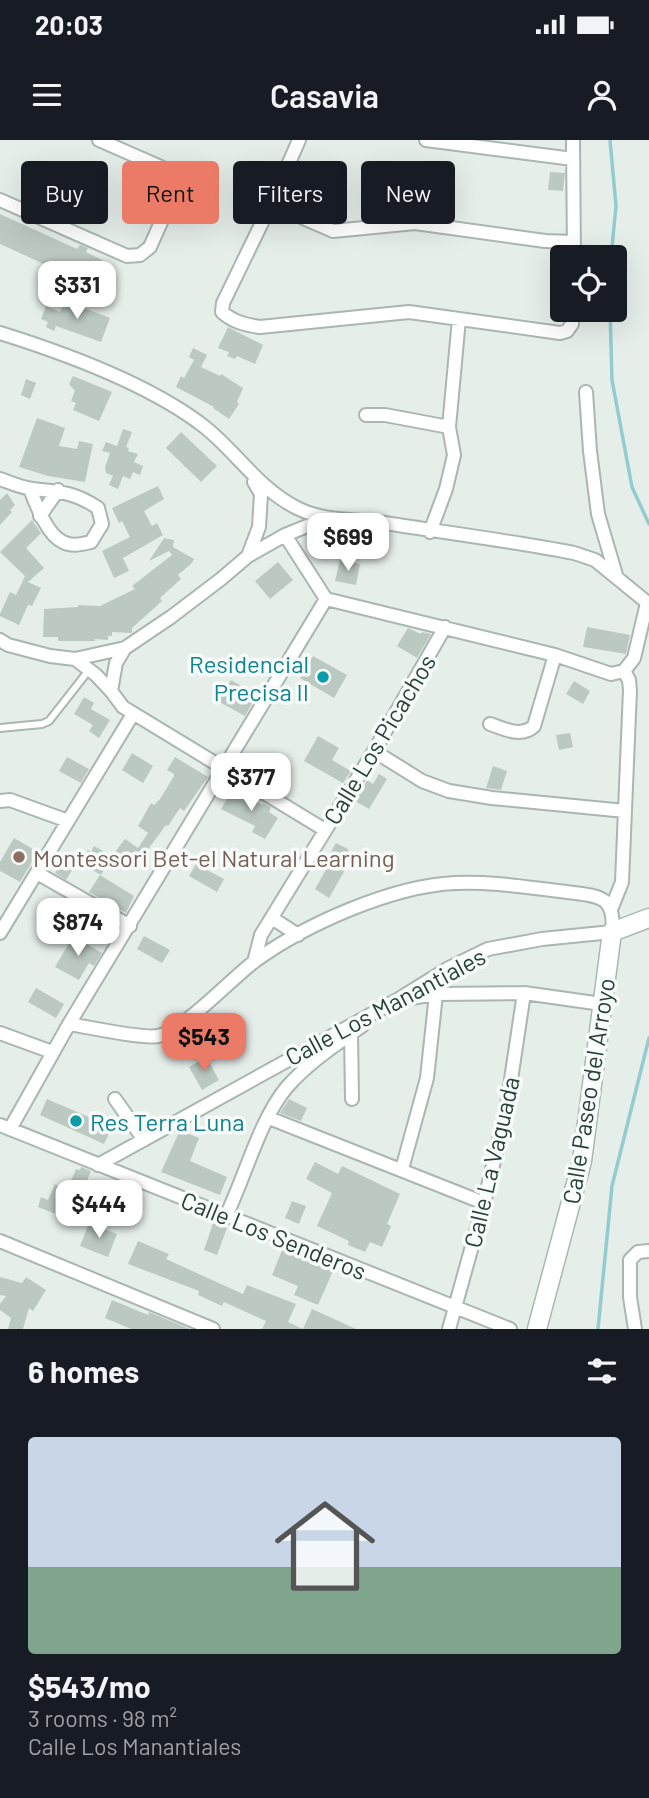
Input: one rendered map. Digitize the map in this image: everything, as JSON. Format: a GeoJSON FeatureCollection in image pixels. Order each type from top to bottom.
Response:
{"type":"FeatureCollection","features":[{"type":"Feature","properties":{"kind":"main road"},"geometry":{"type":"LineString","coordinates":[[612,932],[649,918]]}},
{"type":"Feature","properties":{"kind":"main road","name":"Calle Paseo del Arroyo"},"geometry":{"type":"LineString","coordinates":[[537,1329],[582,1161],[612,932]]}},
{"type":"Feature","properties":{"kind":"street"},"geometry":{"type":"LineString","coordinates":[[0,200],[127,256],[140,256],[150,247],[177,186],[176,178],[170,172],[99,140]]}},
{"type":"Feature","properties":{"kind":"street"},"geometry":{"type":"LineString","coordinates":[[290,161],[299,140]]}},
{"type":"Feature","properties":{"kind":"street"},"geometry":{"type":"LineString","coordinates":[[426,140],[573,159]]}},
{"type":"Feature","properties":{"kind":"street"},"geometry":{"type":"LineString","coordinates":[[317,224],[333,231],[415,223],[545,241],[574,242],[573,140]]}},
{"type":"Feature","properties":{"kind":"street"},"geometry":{"type":"LineString","coordinates":[[261,224],[223,303],[222,312],[235,321],[260,327],[409,313],[560,333],[567,331],[572,322]]}},
{"type":"Feature","properties":{"kind":"street"},"geometry":{"type":"LineString","coordinates":[[430,531],[446,489],[454,455],[449,427],[459,319]]}},
{"type":"Feature","properties":{"kind":"street"},"geometry":{"type":"LineString","coordinates":[[0,333],[47,349],[175,405],[208,430],[276,497],[299,510],[327,518],[384,523],[574,553],[595,560],[648,603],[634,658],[624,671],[611,674],[555,655],[326,599],[285,535]]}},
{"type":"Feature","properties":{"kind":"street"},"geometry":{"type":"LineString","coordinates":[[586,392],[598,514],[616,575]]}},
{"type":"Feature","properties":{"kind":"street"},"geometry":{"type":"LineString","coordinates":[[366,415],[385,415],[449,427]]}},
{"type":"Feature","properties":{"kind":"street"},"geometry":{"type":"LineString","coordinates":[[247,470],[261,494],[258,527],[248,556]]}},
{"type":"Feature","properties":{"kind":"street"},"geometry":{"type":"LineString","coordinates":[[0,479],[30,489],[58,491],[82,497],[98,508],[102,524],[91,542],[76,545],[61,542],[40,516],[30,489]]}},
{"type":"Feature","properties":{"kind":"street"},"geometry":{"type":"LineString","coordinates":[[40,516],[58,491]]}},
{"type":"Feature","properties":{"kind":"street"},"geometry":{"type":"LineString","coordinates":[[111,691],[116,663],[125,649],[201,595],[248,556],[285,535],[327,518]]}},
{"type":"Feature","properties":{"kind":"street"},"geometry":{"type":"LineString","coordinates":[[5,1127],[130,926],[326,599]]}},
{"type":"Feature","properties":{"kind":"street","name":"Calle Los Picachos"},"geometry":{"type":"LineString","coordinates":[[254,962],[261,935],[374,751],[445,627]]}},
{"type":"Feature","properties":{"kind":"street"},"geometry":{"type":"LineString","coordinates":[[0,640],[8,645],[50,656],[75,659],[125,649]]}},
{"type":"Feature","properties":{"kind":"street"},"geometry":{"type":"LineString","coordinates":[[490,724],[519,733],[524,733],[534,726],[555,655]]}},
{"type":"Feature","properties":{"kind":"street"},"geometry":{"type":"LineString","coordinates":[[75,659],[111,691],[122,707],[325,830]]}},
{"type":"Feature","properties":{"kind":"street"},"geometry":{"type":"LineString","coordinates":[[611,907],[622,882],[631,690],[624,671]]}},
{"type":"Feature","properties":{"kind":"street"},"geometry":{"type":"LineString","coordinates":[[0,933],[133,714]]}},
{"type":"Feature","properties":{"kind":"street"},"geometry":{"type":"LineString","coordinates":[[374,751],[422,781],[449,791],[492,798],[625,811]]}},
{"type":"Feature","properties":{"kind":"street"},"geometry":{"type":"LineString","coordinates":[[0,801],[10,800],[68,821]]}},
{"type":"Feature","properties":{"kind":"street"},"geometry":{"type":"LineString","coordinates":[[37,873],[130,926]]}},
{"type":"Feature","properties":{"kind":"street"},"geometry":{"type":"LineString","coordinates":[[69,1024],[159,1036],[214,997],[254,962],[298,935],[337,916],[419,887],[456,883],[497,884],[588,895],[602,899],[611,907],[614,916],[612,932]]}},
{"type":"Feature","properties":{"kind":"street"},"geometry":{"type":"LineString","coordinates":[[272,918],[298,935]]}},
{"type":"Feature","properties":{"kind":"street","name":"Calle Los Manantiales"},"geometry":{"type":"LineString","coordinates":[[98,1165],[397,1000],[447,968],[488,948],[612,932]]}},
{"type":"Feature","properties":{"kind":"street"},"geometry":{"type":"LineString","coordinates":[[226,1216],[269,1118],[285,1089],[310,1064],[397,1000],[436,994],[524,993],[602,1003]]}},
{"type":"Feature","properties":{"kind":"street","name":"Calle La Vaguada"},"geometry":{"type":"LineString","coordinates":[[449,1329],[484,1203],[507,1106],[524,993]]}},
{"type":"Feature","properties":{"kind":"street"},"geometry":{"type":"LineString","coordinates":[[402,1169],[426,1078],[436,994]]}},
{"type":"Feature","properties":{"kind":"street"},"geometry":{"type":"LineString","coordinates":[[0,1033],[52,1052]]}},
{"type":"Feature","properties":{"kind":"street"},"geometry":{"type":"LineString","coordinates":[[351,1034],[352,1098]]}},
{"type":"Feature","properties":{"kind":"street"},"geometry":{"type":"LineString","coordinates":[[115,1099],[144,1140]]}},
{"type":"Feature","properties":{"kind":"street"},"geometry":{"type":"LineString","coordinates":[[269,1118],[484,1203]]}},
{"type":"Feature","properties":{"kind":"street","name":"Calle Los Senderos"},"geometry":{"type":"LineString","coordinates":[[5,1127],[510,1329]]}},
{"type":"Feature","properties":{"kind":"street"},"geometry":{"type":"LineString","coordinates":[[0,1241],[213,1329]]}},
{"type":"Feature","properties":{"kind":"street"},"geometry":{"type":"LineString","coordinates":[[635,1329],[629,1265],[638,1252],[649,1251]]}},
{"type":"Feature","properties":{"kind":"lane"},"geometry":{"type":"LineString","coordinates":[[0,728],[49,721],[89,670]]}},
{"type":"Feature","properties":{"kind":"building"},"geometry":{"type":"Polygon","coordinates":[[[550,172],[565,173],[563,191],[548,190],[550,172]]]}},
{"type":"Feature","properties":{"kind":"building"},"geometry":{"type":"Polygon","coordinates":[[[0,214],[77,249],[80,245],[88,248],[86,252],[112,265],[101,290],[0,244],[0,214]]]}},
{"type":"Feature","properties":{"kind":"building"},"geometry":{"type":"Polygon","coordinates":[[[65,301],[110,318],[101,342],[56,326],[54,331],[46,327],[48,322],[41,319],[46,306],[60,312],[65,301]]]}},
{"type":"Feature","properties":{"kind":"building"},"geometry":{"type":"Polygon","coordinates":[[[228,327],[263,345],[255,364],[237,356],[235,359],[227,356],[229,352],[218,348],[228,327]]]}},
{"type":"Feature","properties":{"kind":"building"},"geometry":{"type":"Polygon","coordinates":[[[193,348],[207,355],[201,367],[220,376],[221,374],[243,388],[237,402],[239,404],[229,419],[214,407],[176,387],[194,360],[189,357],[193,348]]]}},
{"type":"Feature","properties":{"kind":"building"},"geometry":{"type":"Polygon","coordinates":[[[73,376],[112,392],[99,421],[73,410],[76,403],[71,401],[75,391],[69,384],[73,376]]]}},
{"type":"Feature","properties":{"kind":"building"},"geometry":{"type":"Polygon","coordinates":[[[26,379],[36,383],[30,399],[21,395],[26,379]]]}},
{"type":"Feature","properties":{"kind":"building"},"geometry":{"type":"Polygon","coordinates":[[[37,418],[65,428],[59,446],[77,449],[79,441],[93,444],[85,482],[48,476],[19,467],[37,418]]]}},
{"type":"Feature","properties":{"kind":"building"},"geometry":{"type":"Polygon","coordinates":[[[123,429],[132,432],[126,447],[129,448],[128,451],[138,454],[134,462],[143,466],[140,475],[133,472],[130,479],[123,476],[118,489],[109,485],[113,476],[106,473],[105,467],[110,453],[102,451],[106,442],[117,446],[123,429]]]}},
{"type":"Feature","properties":{"kind":"building"},"geometry":{"type":"Polygon","coordinates":[[[181,432],[217,466],[201,482],[166,448],[181,432]]]}},
{"type":"Feature","properties":{"kind":"building"},"geometry":{"type":"Polygon","coordinates":[[[158,486],[164,499],[144,511],[152,526],[157,523],[163,535],[123,558],[129,571],[114,578],[102,551],[130,537],[112,508],[158,486]]]}},
{"type":"Feature","properties":{"kind":"building"},"geometry":{"type":"Polygon","coordinates":[[[7,493],[15,505],[0,525],[0,500],[7,493]]]}},
{"type":"Feature","properties":{"kind":"building"},"geometry":{"type":"Polygon","coordinates":[[[32,520],[41,533],[26,548],[44,568],[28,582],[41,588],[32,606],[28,605],[19,625],[0,614],[10,592],[16,595],[25,576],[0,552],[32,520]]]}},
{"type":"Feature","properties":{"kind":"building"},"geometry":{"type":"Polygon","coordinates":[[[164,538],[174,540],[173,547],[194,559],[178,575],[181,579],[160,598],[162,601],[132,628],[132,633],[112,632],[108,640],[95,641],[58,641],[58,637],[43,637],[44,609],[78,605],[100,606],[135,589],[132,586],[172,555],[169,551],[149,561],[164,538]]]}},
{"type":"Feature","properties":{"kind":"building"},"geometry":{"type":"Polygon","coordinates":[[[340,560],[360,564],[356,585],[335,581],[340,560]]]}},
{"type":"Feature","properties":{"kind":"building"},"geometry":{"type":"Polygon","coordinates":[[[278,562],[293,580],[270,599],[255,581],[278,562]]]}},
{"type":"Feature","properties":{"kind":"building"},"geometry":{"type":"Polygon","coordinates":[[[587,627],[630,635],[626,654],[583,647],[587,627]]]}},
{"type":"Feature","properties":{"kind":"building"},"geometry":{"type":"Polygon","coordinates":[[[408,628],[421,634],[431,634],[417,658],[397,646],[408,628]]]}},
{"type":"Feature","properties":{"kind":"building","name":"Residencial Precisa II"},"geometry":{"type":"Polygon","coordinates":[[[313,656],[347,675],[334,698],[300,678],[303,673],[299,670],[304,662],[308,664],[313,656]]]}},
{"type":"Feature","properties":{"kind":"building"},"geometry":{"type":"Polygon","coordinates":[[[231,680],[253,693],[250,698],[254,700],[245,716],[214,699],[220,690],[224,692],[231,680]]]}},
{"type":"Feature","properties":{"kind":"building"},"geometry":{"type":"Polygon","coordinates":[[[574,681],[590,691],[583,704],[566,694],[574,681]]]}},
{"type":"Feature","properties":{"kind":"building"},"geometry":{"type":"Polygon","coordinates":[[[84,697],[94,703],[91,709],[110,720],[99,738],[89,731],[93,725],[74,714],[84,697]]]}},
{"type":"Feature","properties":{"kind":"building"},"geometry":{"type":"Polygon","coordinates":[[[570,733],[573,747],[559,750],[556,735],[570,733]]]}},
{"type":"Feature","properties":{"kind":"building"},"geometry":{"type":"Polygon","coordinates":[[[318,736],[339,748],[332,760],[351,771],[343,783],[304,761],[318,736]]]}},
{"type":"Feature","properties":{"kind":"building"},"geometry":{"type":"Polygon","coordinates":[[[132,753],[153,766],[143,783],[122,770],[132,753]]]}},
{"type":"Feature","properties":{"kind":"building"},"geometry":{"type":"Polygon","coordinates":[[[67,757],[89,769],[81,783],[59,771],[67,757]]]}},
{"type":"Feature","properties":{"kind":"building"},"geometry":{"type":"Polygon","coordinates":[[[175,757],[208,777],[184,811],[180,808],[135,867],[115,852],[125,839],[138,848],[148,833],[138,826],[151,803],[154,805],[160,799],[174,776],[167,770],[175,757]]]}},
{"type":"Feature","properties":{"kind":"building"},"geometry":{"type":"Polygon","coordinates":[[[493,766],[507,771],[501,790],[486,788],[493,766]]]}},
{"type":"Feature","properties":{"kind":"building"},"geometry":{"type":"Polygon","coordinates":[[[379,774],[387,779],[369,809],[355,801],[367,780],[373,784],[379,774]]]}},
{"type":"Feature","properties":{"kind":"building"},"geometry":{"type":"Polygon","coordinates":[[[233,789],[271,807],[269,812],[278,818],[265,839],[252,832],[255,826],[221,809],[233,789]]]}},
{"type":"Feature","properties":{"kind":"building","name":"Montessori Bet-el Natural Learning"},"geometry":{"type":"Polygon","coordinates":[[[14,838],[38,852],[20,882],[0,871],[0,862],[14,838]]]}},
{"type":"Feature","properties":{"kind":"building"},"geometry":{"type":"Polygon","coordinates":[[[336,843],[348,849],[350,861],[329,898],[315,889],[328,866],[324,864],[336,843]]]}},
{"type":"Feature","properties":{"kind":"building"},"geometry":{"type":"Polygon","coordinates":[[[94,846],[112,856],[101,875],[80,863],[94,846]]]}},
{"type":"Feature","properties":{"kind":"building"},"geometry":{"type":"Polygon","coordinates":[[[66,855],[77,862],[66,880],[55,873],[66,855]]]}},
{"type":"Feature","properties":{"kind":"building"},"geometry":{"type":"Polygon","coordinates":[[[196,864],[224,879],[217,892],[189,876],[196,864]]]}},
{"type":"Feature","properties":{"kind":"building"},"geometry":{"type":"Polygon","coordinates":[[[100,875],[134,896],[126,913],[89,892],[100,875]]]}},
{"type":"Feature","properties":{"kind":"building"},"geometry":{"type":"Polygon","coordinates":[[[73,936],[102,953],[94,966],[89,963],[79,980],[55,967],[73,936]]]}},
{"type":"Feature","properties":{"kind":"building"},"geometry":{"type":"Polygon","coordinates":[[[144,936],[170,950],[162,963],[137,949],[144,936]]]}},
{"type":"Feature","properties":{"kind":"building"},"geometry":{"type":"Polygon","coordinates":[[[36,988],[64,1004],[56,1018],[28,1002],[36,988]]]}},
{"type":"Feature","properties":{"kind":"building"},"geometry":{"type":"Polygon","coordinates":[[[206,1057],[219,1080],[202,1090],[189,1067],[206,1057]]]}},
{"type":"Feature","properties":{"kind":"building","name":"Res Terra Luna"},"geometry":{"type":"Polygon","coordinates":[[[47,1099],[112,1127],[104,1144],[40,1115],[47,1099]]]}},
{"type":"Feature","properties":{"kind":"building"},"geometry":{"type":"Polygon","coordinates":[[[289,1099],[307,1108],[301,1121],[280,1113],[289,1099]]]}},
{"type":"Feature","properties":{"kind":"building"},"geometry":{"type":"Polygon","coordinates":[[[180,1130],[199,1138],[190,1161],[227,1177],[220,1195],[161,1172],[180,1130]]]}},
{"type":"Feature","properties":{"kind":"building"},"geometry":{"type":"Polygon","coordinates":[[[315,1162],[338,1174],[342,1166],[400,1194],[387,1224],[391,1226],[382,1247],[370,1242],[365,1252],[317,1226],[332,1193],[306,1179],[315,1162]]]}},
{"type":"Feature","properties":{"kind":"building"},"geometry":{"type":"Polygon","coordinates":[[[81,1167],[91,1171],[71,1220],[38,1207],[41,1197],[48,1200],[55,1184],[58,1186],[71,1181],[76,1169],[80,1170],[81,1167]]]}},
{"type":"Feature","properties":{"kind":"building"},"geometry":{"type":"Polygon","coordinates":[[[292,1201],[306,1206],[299,1224],[285,1218],[292,1201]]]}},
{"type":"Feature","properties":{"kind":"building"},"geometry":{"type":"Polygon","coordinates":[[[89,1223],[117,1234],[108,1257],[80,1246],[89,1223]]]}},
{"type":"Feature","properties":{"kind":"building"},"geometry":{"type":"Polygon","coordinates":[[[213,1223],[227,1228],[217,1255],[204,1250],[213,1223]]]}},
{"type":"Feature","properties":{"kind":"building"},"geometry":{"type":"Polygon","coordinates":[[[138,1241],[169,1254],[166,1259],[243,1294],[247,1285],[296,1304],[288,1322],[303,1329],[262,1329],[266,1321],[224,1302],[222,1306],[198,1295],[199,1291],[128,1264],[138,1241]]]}},
{"type":"Feature","properties":{"kind":"building"},"geometry":{"type":"Polygon","coordinates":[[[283,1248],[333,1271],[318,1305],[294,1295],[298,1286],[272,1275],[283,1248]]]}},
{"type":"Feature","properties":{"kind":"building"},"geometry":{"type":"Polygon","coordinates":[[[0,1277],[22,1283],[26,1277],[46,1290],[33,1311],[29,1308],[23,1329],[8,1329],[11,1318],[0,1310],[0,1304],[6,1296],[0,1295],[0,1277]]]}},
{"type":"Feature","properties":{"kind":"building"},"geometry":{"type":"Polygon","coordinates":[[[112,1300],[190,1329],[131,1329],[105,1318],[112,1300]]]}},
{"type":"Feature","properties":{"kind":"building"},"geometry":{"type":"Polygon","coordinates":[[[312,1309],[356,1329],[303,1329],[312,1309]]]}},
{"type":"Feature","properties":{"kind":"waterway"},"geometry":{"type":"LineString","coordinates":[[610,140],[616,206],[612,245]]}},
{"type":"Feature","properties":{"kind":"waterway"},"geometry":{"type":"LineString","coordinates":[[610,322],[612,380],[632,487],[649,524]]}},
{"type":"Feature","properties":{"kind":"waterway"},"geometry":{"type":"LineString","coordinates":[[598,1329],[612,1186],[649,1038]]}},
{"type":"Feature","properties":{"kind":"place","name":"Residencial Precisa II"},"geometry":{"type":"Point","coordinates":[323,677]}},
{"type":"Feature","properties":{"kind":"place","name":"Montessori Bet-el Natural Learning"},"geometry":{"type":"Point","coordinates":[19,857]}},
{"type":"Feature","properties":{"kind":"place","name":"Res Terra Luna"},"geometry":{"type":"Point","coordinates":[76,1121]}}]}
